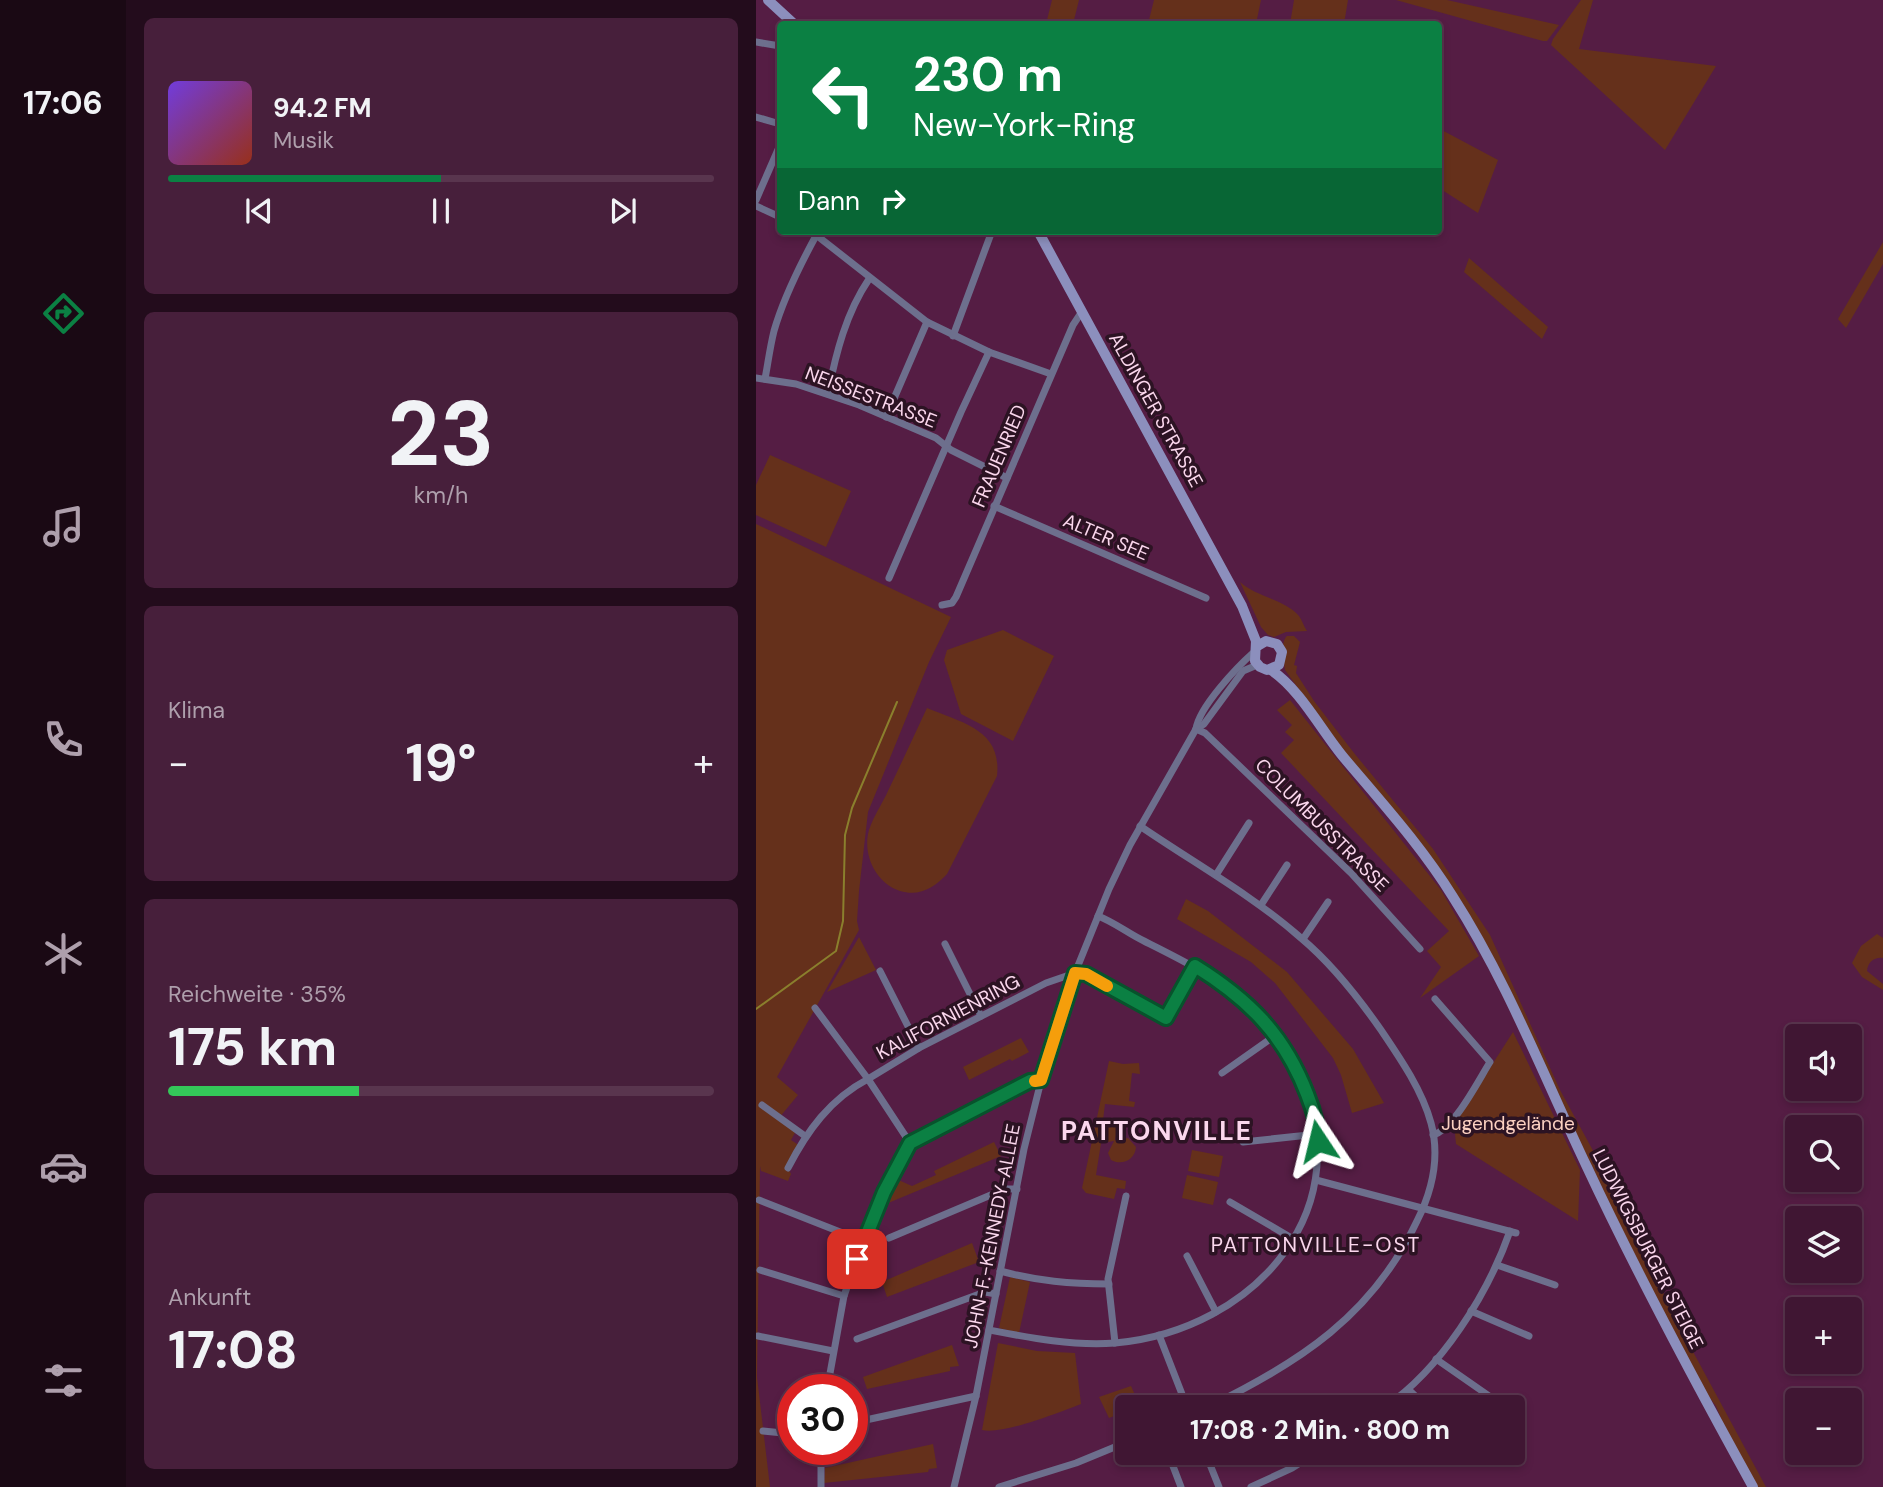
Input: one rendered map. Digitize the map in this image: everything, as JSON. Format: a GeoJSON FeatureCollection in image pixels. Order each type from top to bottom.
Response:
{"type":"FeatureCollection","features":[{"type":"Feature","properties":{"kind":"main road"},"geometry":{"type":"LineString","coordinates":[[768,0],[791,21]]}},
{"type":"Feature","properties":{"kind":"main road","name":"ALDINGER STRASSE"},"geometry":{"type":"LineString","coordinates":[[1040,235],[1242,606],[1259,647]]}},
{"type":"Feature","properties":{"kind":"main road"},"geometry":{"type":"LineString","coordinates":[[1273,642],[1280,648],[1281,662],[1293,691],[1271,670],[1263,669],[1257,664],[1259,647],[1273,642]]}},
{"type":"Feature","properties":{"kind":"main road"},"geometry":{"type":"LineString","coordinates":[[1271,670],[1281,662]]}},
{"type":"Feature","properties":{"kind":"main road","name":"LUDWIGSBURGER STEIGE"},"geometry":{"type":"LineString","coordinates":[[1293,691],[1430,861],[1475,932],[1588,1171],[1695,1382],[1753,1487]]}},
{"type":"Feature","properties":{"kind":"street"},"geometry":{"type":"LineString","coordinates":[[756,42],[777,46]]}},
{"type":"Feature","properties":{"kind":"street"},"geometry":{"type":"LineString","coordinates":[[760,118],[777,123]]}},
{"type":"Feature","properties":{"kind":"street"},"geometry":{"type":"LineString","coordinates":[[756,200],[777,152]]}},
{"type":"Feature","properties":{"kind":"street"},"geometry":{"type":"LineString","coordinates":[[756,206],[777,216]]}},
{"type":"Feature","properties":{"kind":"street"},"geometry":{"type":"LineString","coordinates":[[760,378],[782,307],[814,235]]}},
{"type":"Feature","properties":{"kind":"street"},"geometry":{"type":"LineString","coordinates":[[818,235],[869,279],[926,322],[989,352],[1051,374]]}},
{"type":"Feature","properties":{"kind":"street"},"geometry":{"type":"LineString","coordinates":[[953,337],[991,235]]}},
{"type":"Feature","properties":{"kind":"street"},"geometry":{"type":"LineString","coordinates":[[828,393],[846,325],[869,279]]}},
{"type":"Feature","properties":{"kind":"street","name":"FRAUENRIED"},"geometry":{"type":"LineString","coordinates":[[942,605],[950,605],[954,601],[1051,374],[1073,326],[1082,313]]}},
{"type":"Feature","properties":{"kind":"street"},"geometry":{"type":"LineString","coordinates":[[886,417],[926,322]]}},
{"type":"Feature","properties":{"kind":"street"},"geometry":{"type":"LineString","coordinates":[[889,579],[989,352]]}},
{"type":"Feature","properties":{"kind":"street","name":"NEISSESTRASSE"},"geometry":{"type":"LineString","coordinates":[[760,378],[828,393],[936,438],[951,450],[1007,478]]}},
{"type":"Feature","properties":{"kind":"street","name":"ALTER SEE"},"geometry":{"type":"LineString","coordinates":[[994,506],[1206,598]]}},
{"type":"Feature","properties":{"kind":"street","name":"JOHN-F.-KENNEDY-ALLEE"},"geometry":{"type":"LineString","coordinates":[[954,1487],[976,1396],[1041,1080],[1075,973],[1120,865],[1198,721],[1228,677],[1259,647]]}},
{"type":"Feature","properties":{"kind":"street","name":"JOHN-F.-KENNEDY-ALLEE"},"geometry":{"type":"LineString","coordinates":[[1196,729],[1204,724],[1243,671],[1257,664]]}},
{"type":"Feature","properties":{"kind":"street","name":"COLUMBUSSTRASSE"},"geometry":{"type":"LineString","coordinates":[[1196,729],[1205,733],[1351,873],[1420,949]]}},
{"type":"Feature","properties":{"kind":"street"},"geometry":{"type":"LineString","coordinates":[[1216,875],[1250,823]]}},
{"type":"Feature","properties":{"kind":"street"},"geometry":{"type":"LineString","coordinates":[[1140,827],[1261,905],[1303,939],[1357,999],[1391,1044],[1425,1106],[1433,1135],[1433,1173],[1424,1208],[1387,1276],[1351,1316],[1319,1343],[1251,1387],[1234,1395]]}},
{"type":"Feature","properties":{"kind":"street"},"geometry":{"type":"LineString","coordinates":[[1261,905],[1286,865]]}},
{"type":"Feature","properties":{"kind":"street"},"geometry":{"type":"LineString","coordinates":[[1303,939],[1328,902]]}},
{"type":"Feature","properties":{"kind":"street"},"geometry":{"type":"LineString","coordinates":[[989,1330],[1038,1340],[1115,1343],[1159,1335],[1216,1312],[1261,1281],[1295,1240],[1306,1215],[1316,1180],[1318,1134],[1313,1112],[1302,1080],[1276,1035],[1235,993],[1195,966],[1098,916]]}},
{"type":"Feature","properties":{"kind":"street"},"geometry":{"type":"LineString","coordinates":[[945,944],[981,1016]]}},
{"type":"Feature","properties":{"kind":"street"},"geometry":{"type":"LineString","coordinates":[[1075,973],[1086,974],[1166,1018],[1195,966]]}},
{"type":"Feature","properties":{"kind":"street"},"geometry":{"type":"LineString","coordinates":[[880,971],[919,1048]]}},
{"type":"Feature","properties":{"kind":"street","name":"KALIFORNIENRING"},"geometry":{"type":"LineString","coordinates":[[910,1143],[868,1079],[919,1048],[981,1016],[1046,983],[1075,973]]}},
{"type":"Feature","properties":{"kind":"street"},"geometry":{"type":"LineString","coordinates":[[1433,1135],[1442,1133],[1490,1062],[1435,999]]}},
{"type":"Feature","properties":{"kind":"street"},"geometry":{"type":"LineString","coordinates":[[788,1168],[805,1136],[832,1105],[868,1079],[815,1008]]}},
{"type":"Feature","properties":{"kind":"street"},"geometry":{"type":"LineString","coordinates":[[1222,1073],[1276,1035]]}},
{"type":"Feature","properties":{"kind":"street"},"geometry":{"type":"LineString","coordinates":[[829,1374],[844,1296],[863,1241],[888,1183],[910,1143],[1030,1081],[1041,1080]]}},
{"type":"Feature","properties":{"kind":"street"},"geometry":{"type":"LineString","coordinates":[[762,1105],[805,1136]]}},
{"type":"Feature","properties":{"kind":"street"},"geometry":{"type":"LineString","coordinates":[[1243,1142],[1318,1134]]}},
{"type":"Feature","properties":{"kind":"street"},"geometry":{"type":"LineString","coordinates":[[1316,1180],[1513,1232],[1471,1311],[1436,1359],[1402,1395]]}},
{"type":"Feature","properties":{"kind":"street"},"geometry":{"type":"LineString","coordinates":[[889,1238],[1005,1189],[1017,1189]]}},
{"type":"Feature","properties":{"kind":"street"},"geometry":{"type":"LineString","coordinates":[[1115,1343],[1109,1284],[1126,1196]]}},
{"type":"Feature","properties":{"kind":"street"},"geometry":{"type":"LineString","coordinates":[[759,1200],[863,1241]]}},
{"type":"Feature","properties":{"kind":"street"},"geometry":{"type":"LineString","coordinates":[[1230,1202],[1295,1240]]}},
{"type":"Feature","properties":{"kind":"street"},"geometry":{"type":"LineString","coordinates":[[1187,1256],[1216,1312]]}},
{"type":"Feature","properties":{"kind":"street"},"geometry":{"type":"LineString","coordinates":[[1497,1265],[1555,1285]]}},
{"type":"Feature","properties":{"kind":"street"},"geometry":{"type":"LineString","coordinates":[[760,1270],[844,1296]]}},
{"type":"Feature","properties":{"kind":"street"},"geometry":{"type":"LineString","coordinates":[[1000,1271],[1038,1280],[1109,1284]]}},
{"type":"Feature","properties":{"kind":"street"},"geometry":{"type":"LineString","coordinates":[[858,1339],[985,1292],[996,1294]]}},
{"type":"Feature","properties":{"kind":"street"},"geometry":{"type":"LineString","coordinates":[[1471,1311],[1529,1336]]}},
{"type":"Feature","properties":{"kind":"street"},"geometry":{"type":"LineString","coordinates":[[1159,1335],[1182,1395]]}},
{"type":"Feature","properties":{"kind":"street"},"geometry":{"type":"LineString","coordinates":[[758,1336],[833,1351]]}},
{"type":"Feature","properties":{"kind":"street"},"geometry":{"type":"LineString","coordinates":[[1436,1359],[1488,1395]]}},
{"type":"Feature","properties":{"kind":"street"},"geometry":{"type":"LineString","coordinates":[[1409,1390],[1414,1395]]}},
{"type":"Feature","properties":{"kind":"street"},"geometry":{"type":"LineString","coordinates":[[868,1420],[976,1396]]}},
{"type":"Feature","properties":{"kind":"street"},"geometry":{"type":"LineString","coordinates":[[763,1431],[777,1432]]}},
{"type":"Feature","properties":{"kind":"street"},"geometry":{"type":"LineString","coordinates":[[999,1487],[1076,1463],[1115,1447]]}},
{"type":"Feature","properties":{"kind":"street"},"geometry":{"type":"LineString","coordinates":[[821,1465],[821,1487]]}},
{"type":"Feature","properties":{"kind":"street"},"geometry":{"type":"LineString","coordinates":[[1173,1465],[1181,1487]]}},
{"type":"Feature","properties":{"kind":"street"},"geometry":{"type":"LineString","coordinates":[[1210,1465],[1219,1487]]}},
{"type":"Feature","properties":{"kind":"street"},"geometry":{"type":"LineString","coordinates":[[1251,1487],[1297,1465]]}},
{"type":"Feature","properties":{"kind":"green space"},"geometry":{"type":"Polygon","coordinates":[[[1052,0],[1079,0],[1074,21],[1047,21],[1052,0]]]}},
{"type":"Feature","properties":{"kind":"green space"},"geometry":{"type":"Polygon","coordinates":[[[1154,0],[1261,0],[1257,21],[1149,21],[1154,0]]]}},
{"type":"Feature","properties":{"kind":"green space"},"geometry":{"type":"Polygon","coordinates":[[[1294,0],[1348,0],[1344,21],[1290,21],[1294,0]]]}},
{"type":"Feature","properties":{"kind":"green space"},"geometry":{"type":"Polygon","coordinates":[[[1396,0],[1447,0],[1559,25],[1547,41],[1543,41],[1396,0]]]}},
{"type":"Feature","properties":{"kind":"green space"},"geometry":{"type":"Polygon","coordinates":[[[1581,0],[1593,0],[1579,49],[1716,66],[1665,150],[1551,45],[1581,0]]]}},
{"type":"Feature","properties":{"kind":"green space"},"geometry":{"type":"Polygon","coordinates":[[[1442,130],[1498,160],[1478,213],[1442,190],[1442,130]]]}},
{"type":"Feature","properties":{"kind":"green space"},"geometry":{"type":"Polygon","coordinates":[[[1883,242],[1883,264],[1846,328],[1838,319],[1883,242]]]}},
{"type":"Feature","properties":{"kind":"green space"},"geometry":{"type":"Polygon","coordinates":[[[1469,258],[1548,327],[1542,339],[1464,272],[1469,258]]]}},
{"type":"Feature","properties":{"kind":"green space"},"geometry":{"type":"Polygon","coordinates":[[[770,455],[851,491],[826,547],[756,515],[756,485],[770,455]]]}},
{"type":"Feature","properties":{"kind":"green space"},"geometry":{"type":"Polygon","coordinates":[[[756,524],[951,617],[929,662],[868,812],[859,891],[859,930],[777,1077],[798,1095],[779,1118],[796,1131],[791,1140],[800,1146],[788,1168],[791,1174],[788,1181],[761,1171],[760,1166],[757,1377],[770,1487],[756,1487],[756,524]]]}},
{"type":"Feature","properties":{"kind":"green space"},"geometry":{"type":"Polygon","coordinates":[[[1240,582],[1293,610],[1307,631],[1286,632],[1274,637],[1268,635],[1261,627],[1240,582]]]}},
{"type":"Feature","properties":{"kind":"green space"},"geometry":{"type":"Polygon","coordinates":[[[1003,630],[1054,656],[1013,741],[961,714],[944,660],[947,650],[1003,630]]]}},
{"type":"Feature","properties":{"kind":"green space"},"geometry":{"type":"Polygon","coordinates":[[[1287,636],[1294,636],[1300,642],[1294,665],[1297,666],[1296,673],[1314,701],[1433,849],[1490,935],[1560,1090],[1621,1202],[1677,1322],[1766,1487],[1756,1487],[1716,1406],[1700,1385],[1652,1293],[1490,954],[1285,670],[1283,647],[1287,636]]]}},
{"type":"Feature","properties":{"kind":"green space"},"geometry":{"type":"Polygon","coordinates":[[[1290,700],[1441,890],[1479,956],[1420,998],[1441,967],[1427,951],[1449,931],[1281,753],[1294,740],[1285,732],[1292,725],[1277,710],[1290,700]]]}},
{"type":"Feature","properties":{"kind":"green space"},"geometry":{"type":"Polygon","coordinates":[[[927,708],[966,724],[987,738],[997,760],[997,776],[947,874],[926,890],[907,893],[891,887],[878,875],[869,858],[867,839],[873,820],[927,708]]]}},
{"type":"Feature","properties":{"kind":"green space"},"geometry":{"type":"Polygon","coordinates":[[[1186,899],[1208,911],[1287,972],[1353,1049],[1384,1103],[1352,1113],[1333,1058],[1275,983],[1251,962],[1177,919],[1186,899]]]}},
{"type":"Feature","properties":{"kind":"green space"},"geometry":{"type":"Polygon","coordinates":[[[1877,934],[1883,938],[1883,958],[1872,961],[1867,971],[1883,984],[1883,990],[1862,977],[1852,963],[1861,946],[1877,934]]]}},
{"type":"Feature","properties":{"kind":"green space"},"geometry":{"type":"Polygon","coordinates":[[[859,937],[876,970],[827,992],[859,937]]]}},
{"type":"Feature","properties":{"kind":"green space","name":"Jugendgelände"},"geometry":{"type":"Polygon","coordinates":[[[1513,1032],[1580,1170],[1578,1221],[1456,1144],[1454,1124],[1513,1032]]]}},
{"type":"Feature","properties":{"kind":"green space"},"geometry":{"type":"Polygon","coordinates":[[[1021,1038],[1029,1052],[969,1080],[963,1067],[1021,1038]]]}},
{"type":"Feature","properties":{"kind":"green space"},"geometry":{"type":"Polygon","coordinates":[[[1109,1061],[1139,1063],[1140,1074],[1132,1073],[1129,1101],[1135,1102],[1134,1107],[1105,1104],[1103,1120],[1119,1122],[1115,1140],[1128,1138],[1136,1147],[1131,1158],[1119,1162],[1111,1160],[1108,1153],[1114,1141],[1101,1143],[1096,1175],[1126,1181],[1125,1189],[1117,1188],[1114,1199],[1086,1193],[1082,1188],[1109,1061]]]}},
{"type":"Feature","properties":{"kind":"green space"},"geometry":{"type":"Polygon","coordinates":[[[994,1142],[1001,1156],[881,1206],[894,1178],[912,1186],[936,1175],[934,1171],[994,1142]]]}},
{"type":"Feature","properties":{"kind":"green space"},"geometry":{"type":"Polygon","coordinates":[[[1192,1150],[1223,1156],[1219,1177],[1188,1171],[1192,1150]]]}},
{"type":"Feature","properties":{"kind":"green space"},"geometry":{"type":"Polygon","coordinates":[[[1187,1175],[1218,1182],[1213,1205],[1182,1198],[1187,1175]]]}},
{"type":"Feature","properties":{"kind":"green space"},"geometry":{"type":"Polygon","coordinates":[[[972,1243],[979,1262],[887,1297],[882,1282],[972,1243]]]}},
{"type":"Feature","properties":{"kind":"green space"},"geometry":{"type":"Polygon","coordinates":[[[1010,1277],[1030,1282],[1019,1333],[999,1328],[1010,1277]]]}},
{"type":"Feature","properties":{"kind":"green space"},"geometry":{"type":"Polygon","coordinates":[[[998,1343],[1037,1351],[1075,1353],[1081,1404],[1017,1426],[982,1430],[998,1343]]]}},
{"type":"Feature","properties":{"kind":"green space"},"geometry":{"type":"Polygon","coordinates":[[[952,1345],[959,1366],[950,1367],[950,1371],[868,1389],[868,1375],[952,1345]]]}},
{"type":"Feature","properties":{"kind":"green space"},"geometry":{"type":"Polygon","coordinates":[[[1131,1386],[1135,1395],[1115,1395],[1115,1416],[1109,1418],[1099,1397],[1131,1386]]]}},
{"type":"Feature","properties":{"kind":"green space"},"geometry":{"type":"Polygon","coordinates":[[[933,1444],[937,1468],[929,1469],[928,1472],[824,1483],[825,1468],[868,1465],[868,1458],[933,1444]]]}},
{"type":"Feature","properties":{"kind":"waterway"},"geometry":{"type":"LineString","coordinates":[[756,1009],[836,951],[843,921],[845,835],[852,808],[897,702]]}},
{"type":"Feature","properties":{"kind":"slow traffic"},"geometry":{"type":"LineString","coordinates":[[1035,1081],[1041,1080],[1075,973],[1086,974],[1107,986]]}},
{"type":"Feature","properties":{"kind":"district","name":"PATTONVILLE"},"geometry":{"type":"Point","coordinates":[1157,1131]}},
{"type":"Feature","properties":{"kind":"district","name":"PATTONVILLE-OST"},"geometry":{"type":"Point","coordinates":[1316,1245]}},
{"type":"Feature","properties":{"kind":"route"},"geometry":{"type":"LineString","coordinates":[[857,1259],[884,1192],[910,1143],[1030,1081],[1041,1080],[1075,973],[1086,974],[1166,1018],[1195,966],[1217,980],[1255,1011],[1276,1035],[1302,1080],[1316,1120],[1318,1141]]}}]}
